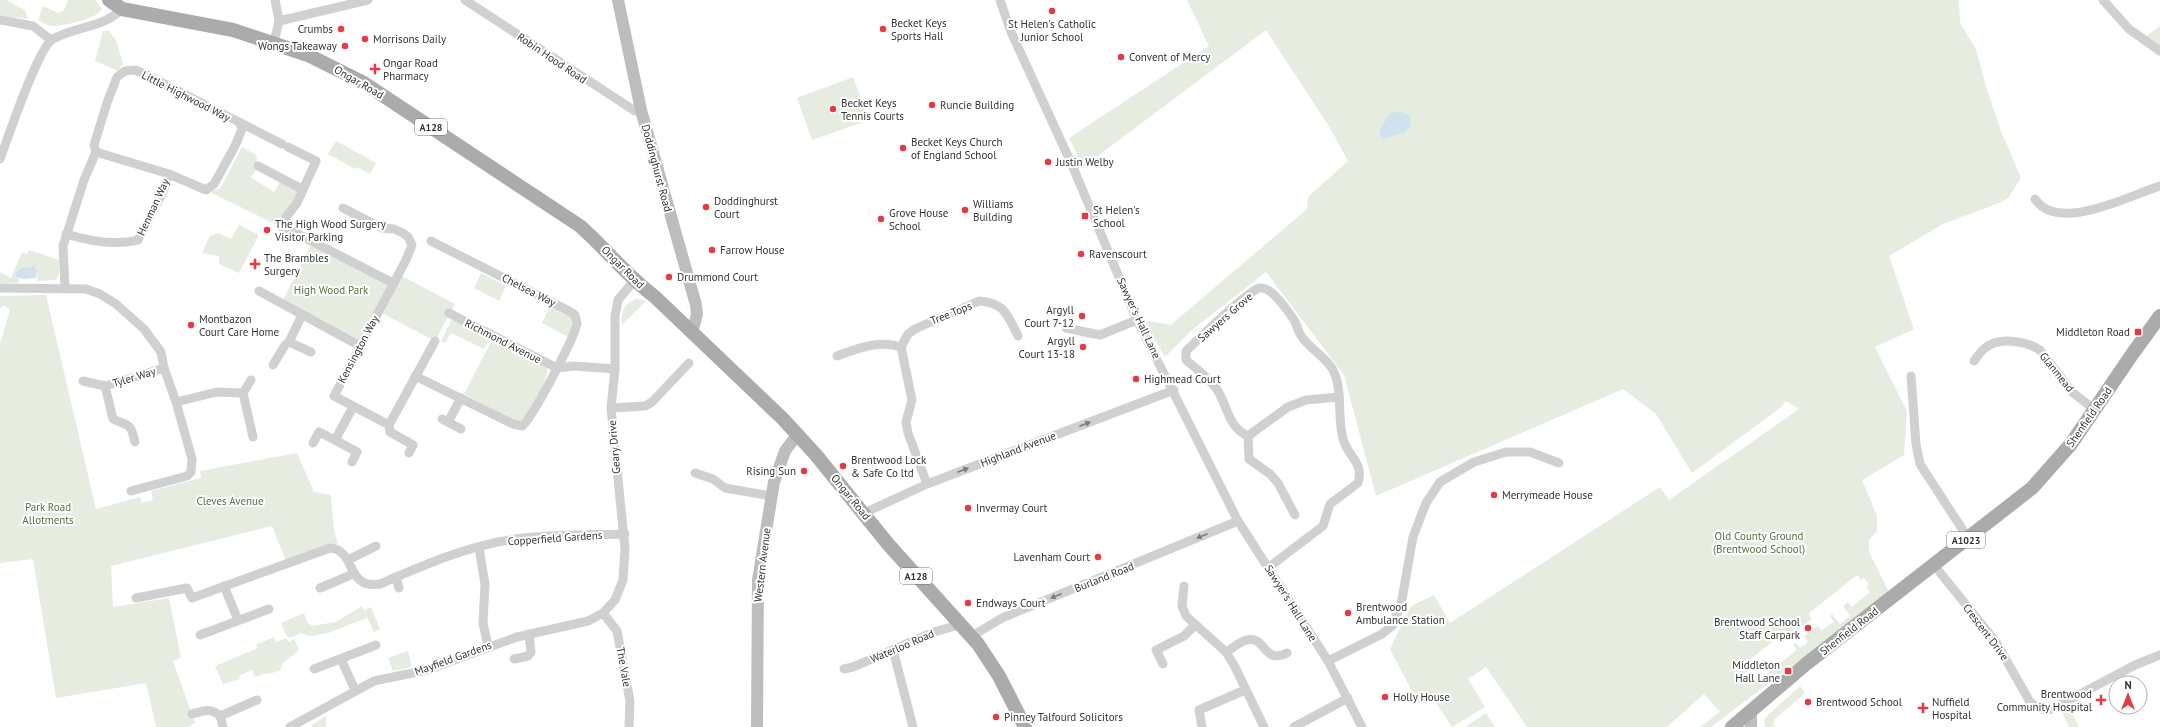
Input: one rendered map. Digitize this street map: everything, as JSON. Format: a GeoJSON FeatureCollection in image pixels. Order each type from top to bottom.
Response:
{"type":"FeatureCollection","features":[{"type":"Feature","properties":{"kind":"main road","name":"Ongar Road"},"geometry":{"type":"LineString","coordinates":[[109,0],[122,9],[230,29],[274,42],[308,55],[364,83],[580,226],[608,251],[634,281],[654,296],[798,435],[907,565],[972,636],[993,666],[1025,727]]}},
{"type":"Feature","properties":{"kind":"main road","name":"Shenfield Road"},"geometry":{"type":"LineString","coordinates":[[1732,727],[1806,664],[1934,566],[2032,488],[2071,444],[2160,316]]}},
{"type":"Feature","properties":{"kind":"street"},"geometry":{"type":"LineString","coordinates":[[274,42],[279,22],[275,0]]}},
{"type":"Feature","properties":{"kind":"street"},"geometry":{"type":"LineString","coordinates":[[279,22],[368,0]]}},
{"type":"Feature","properties":{"kind":"street","name":"Robin Hood Road"},"geometry":{"type":"LineString","coordinates":[[465,0],[635,111],[641,110]]}},
{"type":"Feature","properties":{"kind":"street","name":"Doddinghurst Road"},"geometry":{"type":"LineString","coordinates":[[618,0],[641,110],[696,305],[696,319],[692,334]]}},
{"type":"Feature","properties":{"kind":"street","name":"Sawyer's Hall Lane"},"geometry":{"type":"LineString","coordinates":[[1000,0],[1011,32],[1069,157],[1138,320],[1238,521],[1328,661],[1362,727]]}},
{"type":"Feature","properties":{"kind":"street"},"geometry":{"type":"LineString","coordinates":[[2102,0],[2128,29],[2160,51]]}},
{"type":"Feature","properties":{"kind":"street"},"geometry":{"type":"LineString","coordinates":[[0,159],[36,67],[51,40],[80,28],[103,23],[122,9]]}},
{"type":"Feature","properties":{"kind":"street"},"geometry":{"type":"LineString","coordinates":[[0,20],[27,25],[40,30],[51,40]]}},
{"type":"Feature","properties":{"kind":"street","name":"Little Highwood Way"},"geometry":{"type":"LineString","coordinates":[[64,288],[63,246],[66,234],[84,180],[96,152],[94,145],[100,123],[117,77],[125,71],[134,70],[145,74],[240,124],[316,161],[302,189]]}},
{"type":"Feature","properties":{"kind":"street","name":"Little Highwood Way"},"geometry":{"type":"LineString","coordinates":[[96,152],[169,174],[206,190],[214,184],[235,146],[242,129],[240,124]]}},
{"type":"Feature","properties":{"kind":"street"},"geometry":{"type":"LineString","coordinates":[[258,166],[302,189],[297,203],[281,227],[294,232],[394,283]]}},
{"type":"Feature","properties":{"kind":"street","name":"Henman Way"},"geometry":{"type":"LineString","coordinates":[[66,234],[87,240],[105,242],[138,240],[162,194],[169,174]]}},
{"type":"Feature","properties":{"kind":"street"},"geometry":{"type":"LineString","coordinates":[[2035,199],[2040,207],[2062,213],[2085,213],[2160,186]]}},
{"type":"Feature","properties":{"kind":"street","name":"Kensington Way"},"geometry":{"type":"LineString","coordinates":[[343,208],[382,228],[394,229],[408,237],[412,245],[394,283],[334,396],[388,425],[390,432],[413,445],[409,453]]}},
{"type":"Feature","properties":{"kind":"street","name":"Chelsea Way"},"geometry":{"type":"LineString","coordinates":[[431,241],[575,315],[577,318],[577,327],[557,368]]}},
{"type":"Feature","properties":{"kind":"street","name":"Geary Drive"},"geometry":{"type":"LineString","coordinates":[[603,613],[615,600],[623,580],[625,534],[611,408],[616,306],[624,291],[634,281]]}},
{"type":"Feature","properties":{"kind":"street"},"geometry":{"type":"LineString","coordinates":[[0,288],[86,289],[100,294],[116,304],[144,329],[158,346],[192,459],[191,472],[188,476],[130,491]]}},
{"type":"Feature","properties":{"kind":"street","name":"Sawyers Grove"},"geometry":{"type":"LineString","coordinates":[[1248,436],[1238,432],[1231,422],[1217,389],[1206,376],[1186,360],[1186,351],[1245,298],[1259,288],[1263,288],[1278,298],[1295,321],[1302,337],[1333,370],[1339,397],[1340,423],[1344,443],[1360,467],[1358,483],[1330,504],[1323,526],[1268,568]]}},
{"type":"Feature","properties":{"kind":"street"},"geometry":{"type":"LineString","coordinates":[[259,291],[360,346]]}},
{"type":"Feature","properties":{"kind":"street","name":"Tree Tops"},"geometry":{"type":"LineString","coordinates":[[901,347],[908,334],[915,328],[979,301],[990,302],[1003,308],[1018,336]]}},
{"type":"Feature","properties":{"kind":"street","name":"Richmond Avenue"},"geometry":{"type":"LineString","coordinates":[[449,313],[557,368]]}},
{"type":"Feature","properties":{"kind":"street"},"geometry":{"type":"LineString","coordinates":[[273,365],[285,345],[289,342],[302,315]]}},
{"type":"Feature","properties":{"kind":"street"},"geometry":{"type":"LineString","coordinates":[[1066,328],[1100,335],[1138,320]]}},
{"type":"Feature","properties":{"kind":"street"},"geometry":{"type":"LineString","coordinates":[[388,425],[435,341]]}},
{"type":"Feature","properties":{"kind":"street"},"geometry":{"type":"LineString","coordinates":[[289,342],[311,352]]}},
{"type":"Feature","properties":{"kind":"street","name":"Glanmead"},"geometry":{"type":"LineString","coordinates":[[1974,361],[1984,349],[1998,342],[2014,342],[2034,347],[2040,350],[2072,392],[2095,410]]}},
{"type":"Feature","properties":{"kind":"street"},"geometry":{"type":"LineString","coordinates":[[836,356],[862,346],[880,343],[901,347],[912,400],[906,422],[908,433],[927,484]]}},
{"type":"Feature","properties":{"kind":"street"},"geometry":{"type":"LineString","coordinates":[[611,408],[645,406],[652,402],[690,363]]}},
{"type":"Feature","properties":{"kind":"street"},"geometry":{"type":"LineString","coordinates":[[415,376],[522,426],[530,418],[557,368],[574,366],[614,369]]}},
{"type":"Feature","properties":{"kind":"street","name":"Tyler Way"},"geometry":{"type":"LineString","coordinates":[[82,381],[105,386],[164,368]]}},
{"type":"Feature","properties":{"kind":"street"},"geometry":{"type":"LineString","coordinates":[[1911,376],[1916,444],[1920,464],[1968,538]]}},
{"type":"Feature","properties":{"kind":"street"},"geometry":{"type":"LineString","coordinates":[[251,380],[243,393],[253,437]]}},
{"type":"Feature","properties":{"kind":"street","name":"Tyler Way"},"geometry":{"type":"LineString","coordinates":[[105,386],[113,419],[126,423],[131,428],[135,442]]}},
{"type":"Feature","properties":{"kind":"street","name":"Highland Avenue"},"geometry":{"type":"LineString","coordinates":[[864,513],[927,484],[1174,390]]}},
{"type":"Feature","properties":{"kind":"street"},"geometry":{"type":"LineString","coordinates":[[176,402],[217,392],[243,393]]}},
{"type":"Feature","properties":{"kind":"street"},"geometry":{"type":"LineString","coordinates":[[1296,515],[1278,483],[1270,474],[1249,459],[1248,436],[1288,407],[1306,400],[1339,397]]}},
{"type":"Feature","properties":{"kind":"street"},"geometry":{"type":"LineString","coordinates":[[460,429],[445,420],[461,398]]}},
{"type":"Feature","properties":{"kind":"street"},"geometry":{"type":"LineString","coordinates":[[335,440],[353,407]]}},
{"type":"Feature","properties":{"kind":"street"},"geometry":{"type":"LineString","coordinates":[[313,442],[318,432],[335,440],[357,452],[352,462]]}},
{"type":"Feature","properties":{"kind":"street","name":"Western Avenue"},"geometry":{"type":"LineString","coordinates":[[757,727],[757,591],[771,496],[782,457],[798,435]]}},
{"type":"Feature","properties":{"kind":"street"},"geometry":{"type":"LineString","coordinates":[[1328,661],[1382,634],[1392,626],[1401,605],[1413,537],[1426,503],[1440,482],[1474,462],[1506,452],[1530,452],[1559,463]]}},
{"type":"Feature","properties":{"kind":"street"},"geometry":{"type":"LineString","coordinates":[[695,473],[713,479],[725,488],[771,496]]}},
{"type":"Feature","properties":{"kind":"street","name":"Burland Road"},"geometry":{"type":"LineString","coordinates":[[972,636],[1002,618],[1238,521]]}},
{"type":"Feature","properties":{"kind":"street","name":"Copperfield Gardens"},"geometry":{"type":"LineString","coordinates":[[353,574],[366,585],[372,586],[443,557],[494,543],[528,538],[625,534]]}},
{"type":"Feature","properties":{"kind":"street"},"geometry":{"type":"LineString","coordinates":[[348,560],[376,546]]}},
{"type":"Feature","properties":{"kind":"street"},"geometry":{"type":"LineString","coordinates":[[136,598],[187,588],[192,598],[330,548],[339,551],[348,560],[353,574],[320,588]]}},
{"type":"Feature","properties":{"kind":"street"},"geometry":{"type":"LineString","coordinates":[[479,548],[485,584],[483,623],[488,646]]}},
{"type":"Feature","properties":{"kind":"street","name":"Crescent Drive"},"geometry":{"type":"LineString","coordinates":[[1934,566],[1996,642],[2030,702],[2036,707],[2046,711],[2135,665],[2160,655]]}},
{"type":"Feature","properties":{"kind":"street"},"geometry":{"type":"LineString","coordinates":[[396,577],[399,588]]}},
{"type":"Feature","properties":{"kind":"street"},"geometry":{"type":"LineString","coordinates":[[224,586],[238,620]]}},
{"type":"Feature","properties":{"kind":"street"},"geometry":{"type":"LineString","coordinates":[[1184,586],[1182,606],[1186,616],[1226,652],[1235,667],[1264,727]]}},
{"type":"Feature","properties":{"kind":"street"},"geometry":{"type":"LineString","coordinates":[[200,635],[269,609]]}},
{"type":"Feature","properties":{"kind":"street","name":"Mayfield Gardens"},"geometry":{"type":"LineString","coordinates":[[294,726],[355,690],[374,681],[442,665],[488,646],[529,634],[581,623],[603,613]]}},
{"type":"Feature","properties":{"kind":"street","name":"The Vale"},"geometry":{"type":"LineString","coordinates":[[603,613],[617,631],[630,702],[629,727]]}},
{"type":"Feature","properties":{"kind":"street","name":"Waterloo Road"},"geometry":{"type":"LineString","coordinates":[[844,669],[853,667],[934,632],[962,624]]}},
{"type":"Feature","properties":{"kind":"street"},"geometry":{"type":"LineString","coordinates":[[1162,664],[1156,650],[1184,636],[1195,625]]}},
{"type":"Feature","properties":{"kind":"street"},"geometry":{"type":"LineString","coordinates":[[514,659],[528,656],[531,652],[529,634]]}},
{"type":"Feature","properties":{"kind":"street"},"geometry":{"type":"LineString","coordinates":[[1226,652],[1247,640],[1253,640],[1259,642],[1268,654],[1274,656],[1287,653]]}},
{"type":"Feature","properties":{"kind":"street"},"geometry":{"type":"LineString","coordinates":[[314,669],[376,645]]}},
{"type":"Feature","properties":{"kind":"street"},"geometry":{"type":"LineString","coordinates":[[893,650],[913,727]]}},
{"type":"Feature","properties":{"kind":"street"},"geometry":{"type":"LineString","coordinates":[[341,659],[355,690]]}},
{"type":"Feature","properties":{"kind":"street"},"geometry":{"type":"LineString","coordinates":[[1202,727],[1199,710],[1245,690]]}},
{"type":"Feature","properties":{"kind":"street"},"geometry":{"type":"LineString","coordinates":[[1299,726],[1348,698]]}},
{"type":"Feature","properties":{"kind":"street"},"geometry":{"type":"LineString","coordinates":[[192,714],[208,710],[220,715],[258,700]]}},
{"type":"Feature","properties":{"kind":"street"},"geometry":{"type":"LineString","coordinates":[[1751,711],[1751,727]]}},
{"type":"Feature","properties":{"kind":"street"},"geometry":{"type":"LineString","coordinates":[[220,715],[223,727]]}},
{"type":"Feature","properties":{"kind":"green space"},"geometry":{"type":"Polygon","coordinates":[[[0,0],[6,0],[25,10],[28,19],[0,16],[0,0]]]}},
{"type":"Feature","properties":{"kind":"green space"},"geometry":{"type":"Polygon","coordinates":[[[68,0],[95,0],[102,9],[99,13],[87,19],[64,25],[50,26],[38,20],[43,6],[58,13],[64,10],[68,0]]]}},
{"type":"Feature","properties":{"kind":"green space","name":"Old County Ground (Brentwood School)"},"geometry":{"type":"Polygon","coordinates":[[[1187,0],[1959,0],[1960,23],[1976,49],[1987,90],[2001,131],[2021,178],[2009,197],[2002,202],[1943,224],[1889,256],[1914,329],[1875,347],[1907,411],[1904,455],[1862,480],[1877,516],[1877,531],[1869,540],[1869,552],[1889,592],[1711,727],[1700,727],[1720,712],[1704,694],[1667,727],[1527,727],[1486,667],[1468,679],[1485,707],[1452,727],[1431,695],[1418,703],[1390,649],[1411,606],[1434,595],[1450,623],[1660,487],[1669,500],[1799,409],[1786,401],[1780,408],[1692,473],[1656,414],[1623,389],[1376,496],[1344,375],[1266,272],[1192,330],[1165,357],[1143,320],[1171,325],[1307,209],[1308,197],[1348,161],[1330,128],[1266,30],[1083,167],[1069,138],[1209,46],[1187,0]],[[1857,575],[1808,614],[1812,619],[1790,636],[1786,631],[1748,661],[1752,667],[1743,674],[1748,681],[1758,674],[1761,678],[1797,650],[1793,644],[1796,643],[1800,648],[1808,642],[1804,636],[1818,626],[1822,630],[1834,622],[1830,616],[1832,614],[1840,624],[1850,616],[1843,606],[1848,602],[1852,607],[1870,592],[1866,587],[1869,584],[1864,578],[1861,580],[1857,575]]]}},
{"type":"Feature","properties":{"kind":"green space"},"geometry":{"type":"Polygon","coordinates":[[[2160,26],[2160,51],[2142,39],[2160,26]]]}},
{"type":"Feature","properties":{"kind":"green space"},"geometry":{"type":"Polygon","coordinates":[[[103,31],[109,31],[116,40],[123,64],[118,71],[95,61],[103,31]]]}},
{"type":"Feature","properties":{"kind":"green space","name":"Becket Keys Tennis Courts"},"geometry":{"type":"Polygon","coordinates":[[[853,77],[869,120],[812,140],[797,98],[853,77]]]}},
{"type":"Feature","properties":{"kind":"green space"},"geometry":{"type":"Polygon","coordinates":[[[336,141],[376,163],[370,174],[357,167],[355,169],[328,154],[336,141]]]}},
{"type":"Feature","properties":{"kind":"green space"},"geometry":{"type":"Polygon","coordinates":[[[242,147],[256,155],[258,166],[251,177],[253,179],[274,192],[280,182],[302,189],[281,227],[206,190],[220,189],[242,147]]]}},
{"type":"Feature","properties":{"kind":"green space"},"geometry":{"type":"Polygon","coordinates":[[[239,225],[259,235],[239,273],[219,264],[219,256],[202,253],[210,236],[218,233],[231,239],[239,225]]]}},
{"type":"Feature","properties":{"kind":"green space","name":"High Wood Park"},"geometry":{"type":"Polygon","coordinates":[[[313,241],[393,283],[398,274],[455,304],[435,341],[378,311],[360,346],[281,304],[313,241]]]}},
{"type":"Feature","properties":{"kind":"green space"},"geometry":{"type":"Polygon","coordinates":[[[29,250],[59,260],[59,274],[56,280],[37,281],[37,271],[34,266],[21,268],[16,277],[19,279],[19,283],[0,283],[0,272],[11,278],[22,252],[27,254],[29,250]]]}},
{"type":"Feature","properties":{"kind":"green space"},"geometry":{"type":"Polygon","coordinates":[[[481,273],[506,286],[499,301],[474,288],[481,273]]]}},
{"type":"Feature","properties":{"kind":"green space","name":"Park Road Allotments"},"geometry":{"type":"Polygon","coordinates":[[[46,295],[96,509],[140,497],[142,503],[153,500],[151,491],[201,478],[200,471],[297,453],[314,492],[331,495],[334,531],[338,543],[286,561],[272,526],[111,566],[113,607],[169,598],[181,658],[173,661],[195,723],[188,727],[156,727],[146,683],[56,698],[33,559],[0,563],[0,344],[10,310],[3,305],[0,309],[0,296],[46,295]]]}},
{"type":"Feature","properties":{"kind":"green space"},"geometry":{"type":"Polygon","coordinates":[[[637,299],[646,301],[622,325],[622,313],[624,309],[629,303],[637,299]]]}},
{"type":"Feature","properties":{"kind":"green space"},"geometry":{"type":"Polygon","coordinates":[[[551,305],[574,319],[568,337],[542,323],[551,305]]]}},
{"type":"Feature","properties":{"kind":"green space"},"geometry":{"type":"Polygon","coordinates":[[[452,319],[491,335],[484,349],[451,333],[445,343],[441,341],[452,319]]]}},
{"type":"Feature","properties":{"kind":"green space"},"geometry":{"type":"Polygon","coordinates":[[[493,338],[547,367],[546,379],[538,396],[528,413],[519,422],[513,421],[464,394],[493,338]]]}},
{"type":"Feature","properties":{"kind":"green space"},"geometry":{"type":"Polygon","coordinates":[[[362,606],[367,618],[328,633],[309,636],[301,633],[290,638],[286,635],[281,623],[304,613],[307,622],[312,626],[336,622],[362,606]]]}},
{"type":"Feature","properties":{"kind":"green space"},"geometry":{"type":"Polygon","coordinates":[[[371,607],[380,629],[374,632],[364,610],[371,607]]]}},
{"type":"Feature","properties":{"kind":"green space"},"geometry":{"type":"Polygon","coordinates":[[[274,637],[276,642],[286,638],[289,642],[294,639],[299,650],[282,664],[281,670],[255,677],[252,670],[239,676],[240,679],[223,684],[215,666],[258,648],[256,645],[274,637]]]}},
{"type":"Feature","properties":{"kind":"green space"},"geometry":{"type":"Polygon","coordinates":[[[408,651],[412,667],[393,671],[388,658],[408,651]]]}},
{"type":"Feature","properties":{"kind":"green space"},"geometry":{"type":"Polygon","coordinates":[[[1800,686],[1805,693],[1774,720],[1773,724],[1776,727],[1765,727],[1764,720],[1767,716],[1800,686]]]}},
{"type":"Feature","properties":{"kind":"green space"},"geometry":{"type":"Polygon","coordinates":[[[2067,702],[2079,727],[2069,727],[2059,706],[2067,702]]]}},
{"type":"Feature","properties":{"kind":"green space"},"geometry":{"type":"Polygon","coordinates":[[[1486,713],[1495,727],[1465,727],[1486,713]]]}},
{"type":"Feature","properties":{"kind":"green space"},"geometry":{"type":"Polygon","coordinates":[[[326,716],[326,727],[311,727],[313,724],[326,716]]]}},
{"type":"Feature","properties":{"kind":"water"},"geometry":{"type":"Polygon","coordinates":[[[1401,112],[1410,116],[1411,125],[1404,133],[1382,139],[1379,131],[1390,113],[1401,112]]]}},
{"type":"Feature","properties":{"kind":"water"},"geometry":{"type":"Polygon","coordinates":[[[34,266],[37,271],[36,278],[24,279],[16,277],[16,273],[21,268],[34,266]]]}},
{"type":"Feature","properties":{"kind":"place","name":"St Helen's Catholic Junior School"},"geometry":{"type":"Point","coordinates":[1052,11]}},
{"type":"Feature","properties":{"kind":"place","name":"Crumbs"},"geometry":{"type":"Point","coordinates":[341,29]}},
{"type":"Feature","properties":{"kind":"place","name":"Becket Keys Sports Hall"},"geometry":{"type":"Point","coordinates":[883,29]}},
{"type":"Feature","properties":{"kind":"place","name":"Morrisons Daily"},"geometry":{"type":"Point","coordinates":[365,39]}},
{"type":"Feature","properties":{"kind":"place","name":"Wongs Takeaway"},"geometry":{"type":"Point","coordinates":[345,46]}},
{"type":"Feature","properties":{"kind":"place","name":"Convent of Mercy"},"geometry":{"type":"Point","coordinates":[1121,57]}},
{"type":"Feature","properties":{"kind":"place","name":"Ongar Road Pharmacy"},"geometry":{"type":"Point","coordinates":[375,69]}},
{"type":"Feature","properties":{"kind":"place","name":"Runcie Building"},"geometry":{"type":"Point","coordinates":[932,105]}},
{"type":"Feature","properties":{"kind":"place","name":"Becket Keys Tennis Courts"},"geometry":{"type":"Point","coordinates":[833,109]}},
{"type":"Feature","properties":{"kind":"place","name":"Becket Keys Church of England School"},"geometry":{"type":"Point","coordinates":[903,148]}},
{"type":"Feature","properties":{"kind":"place","name":"Justin Welby"},"geometry":{"type":"Point","coordinates":[1048,162]}},
{"type":"Feature","properties":{"kind":"place","name":"Doddinghurst Court"},"geometry":{"type":"Point","coordinates":[706,207]}},
{"type":"Feature","properties":{"kind":"place","name":"Williams Building"},"geometry":{"type":"Point","coordinates":[965,210]}},
{"type":"Feature","properties":{"kind":"place","name":"St Helen's School"},"geometry":{"type":"Point","coordinates":[1085,216]}},
{"type":"Feature","properties":{"kind":"place","name":"Grove House School"},"geometry":{"type":"Point","coordinates":[881,219]}},
{"type":"Feature","properties":{"kind":"place","name":"The High Wood Surgery Visitor Parking"},"geometry":{"type":"Point","coordinates":[267,230]}},
{"type":"Feature","properties":{"kind":"place","name":"Farrow House"},"geometry":{"type":"Point","coordinates":[712,250]}},
{"type":"Feature","properties":{"kind":"place","name":"Ravenscourt"},"geometry":{"type":"Point","coordinates":[1081,254]}},
{"type":"Feature","properties":{"kind":"place","name":"The Brambles Surgery"},"geometry":{"type":"Point","coordinates":[255,264]}},
{"type":"Feature","properties":{"kind":"place","name":"Drummond Court"},"geometry":{"type":"Point","coordinates":[669,277]}},
{"type":"Feature","properties":{"kind":"place","name":"Argyll Court 7-12"},"geometry":{"type":"Point","coordinates":[1082,316]}},
{"type":"Feature","properties":{"kind":"place","name":"Montbazon Court Care Home"},"geometry":{"type":"Point","coordinates":[191,325]}},
{"type":"Feature","properties":{"kind":"place","name":"Middleton Road"},"geometry":{"type":"Point","coordinates":[2138,332]}},
{"type":"Feature","properties":{"kind":"place","name":"Argyll Court 13-18"},"geometry":{"type":"Point","coordinates":[1083,347]}},
{"type":"Feature","properties":{"kind":"place","name":"Highmead Court"},"geometry":{"type":"Point","coordinates":[1136,379]}},
{"type":"Feature","properties":{"kind":"place","name":"Brentwood Lock & Safe Co ltd"},"geometry":{"type":"Point","coordinates":[843,466]}},
{"type":"Feature","properties":{"kind":"place","name":"Rising Sun"},"geometry":{"type":"Point","coordinates":[804,471]}},
{"type":"Feature","properties":{"kind":"place","name":"Merrymeade House"},"geometry":{"type":"Point","coordinates":[1494,495]}},
{"type":"Feature","properties":{"kind":"place","name":"Invermay Court"},"geometry":{"type":"Point","coordinates":[968,508]}},
{"type":"Feature","properties":{"kind":"place","name":"Lavenham Court"},"geometry":{"type":"Point","coordinates":[1098,557]}},
{"type":"Feature","properties":{"kind":"place","name":"Endways Court"},"geometry":{"type":"Point","coordinates":[968,603]}},
{"type":"Feature","properties":{"kind":"place","name":"Brentwood Ambulance Station"},"geometry":{"type":"Point","coordinates":[1348,613]}},
{"type":"Feature","properties":{"kind":"place","name":"Brentwood School Staff Carpark"},"geometry":{"type":"Point","coordinates":[1808,628]}},
{"type":"Feature","properties":{"kind":"place","name":"Middleton Hall Lane"},"geometry":{"type":"Point","coordinates":[1788,671]}},
{"type":"Feature","properties":{"kind":"place","name":"Holly House"},"geometry":{"type":"Point","coordinates":[1385,697]}},
{"type":"Feature","properties":{"kind":"place","name":"Brentwood Community Hospital"},"geometry":{"type":"Point","coordinates":[2101,700]}},
{"type":"Feature","properties":{"kind":"place","name":"Brentwood School"},"geometry":{"type":"Point","coordinates":[1808,702]}},
{"type":"Feature","properties":{"kind":"place","name":"Nuffield Hospital"},"geometry":{"type":"Point","coordinates":[1923,708]}},
{"type":"Feature","properties":{"kind":"place","name":"Pinney Talfourd Solicitors"},"geometry":{"type":"Point","coordinates":[996,717]}},
{"type":"Feature","properties":{"kind":"park label","name":"Cleves Avenue"},"geometry":{"type":"Point","coordinates":[230,501]}}]}
